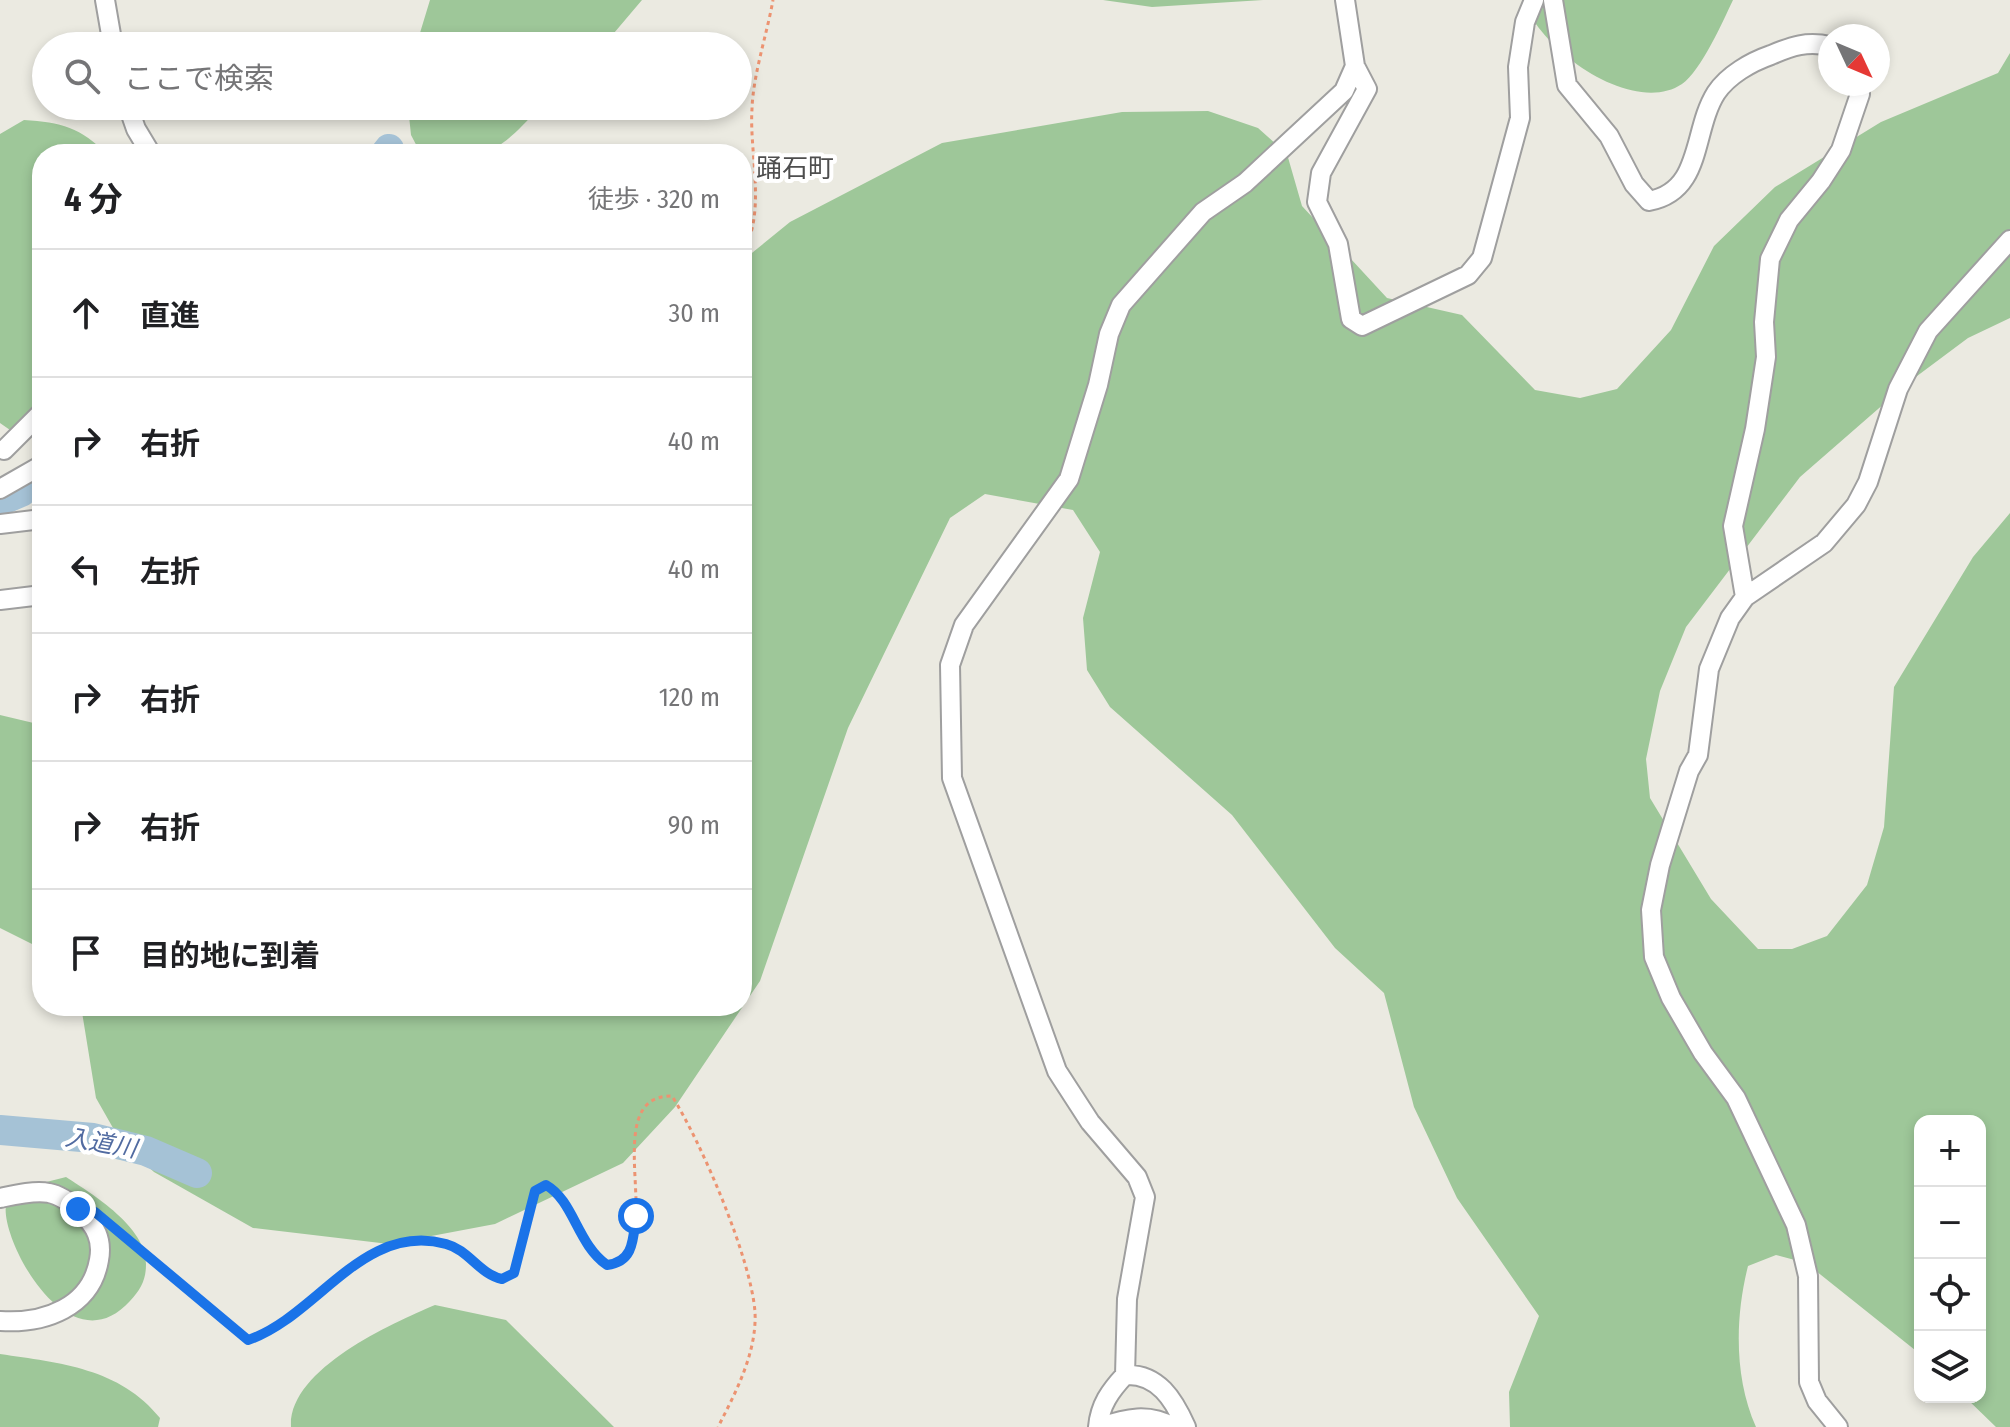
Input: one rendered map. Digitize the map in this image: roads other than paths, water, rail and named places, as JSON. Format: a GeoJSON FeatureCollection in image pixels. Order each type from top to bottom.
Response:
{"type":"FeatureCollection","features":[{"type":"Feature","properties":{"kind":"street"},"geometry":{"type":"LineString","coordinates":[[105,0],[111,32]]}},
{"type":"Feature","properties":{"kind":"street"},"geometry":{"type":"LineString","coordinates":[[1345,0],[1355,66],[1367,89],[1321,173],[1317,202],[1338,244],[1351,319],[1362,326],[1468,275],[1482,258],[1520,118],[1518,67],[1525,22],[1534,0]]}},
{"type":"Feature","properties":{"kind":"street"},"geometry":{"type":"LineString","coordinates":[[1553,0],[1567,85],[1609,136],[1634,184],[1649,201],[1668,198],[1688,175],[1709,106],[1718,90],[1738,71],[1800,43],[1818,45]]}},
{"type":"Feature","properties":{"kind":"street"},"geometry":{"type":"LineString","coordinates":[[1173,1427],[1148,1418],[1125,1418],[1100,1427],[1103,1402],[1125,1375],[1127,1299],[1145,1197],[1137,1177],[1090,1122],[1051,1056],[952,778],[950,665],[964,625],[1069,479],[1098,385],[1109,334],[1121,305],[1203,212],[1245,183],[1344,91],[1355,66]]}},
{"type":"Feature","properties":{"kind":"street"},"geometry":{"type":"LineString","coordinates":[[1745,597],[1733,526],[1755,429],[1766,357],[1764,322],[1770,259],[1789,220],[1821,181],[1841,150],[1859,96]]}},
{"type":"Feature","properties":{"kind":"street"},"geometry":{"type":"LineString","coordinates":[[133,120],[145,144]]}},
{"type":"Feature","properties":{"kind":"street"},"geometry":{"type":"LineString","coordinates":[[1838,1427],[1817,1401],[1809,1382],[1808,1276],[1796,1225],[1736,1098],[1703,1053],[1671,998],[1654,957],[1651,910],[1660,865],[1689,771],[1698,755],[1709,669],[1730,618],[1745,597],[1824,543],[1856,505],[1868,482],[1898,389],[1928,331],[2010,240]]}},
{"type":"Feature","properties":{"kind":"street"},"geometry":{"type":"LineString","coordinates":[[4,450],[32,422]]}},
{"type":"Feature","properties":{"kind":"street"},"geometry":{"type":"LineString","coordinates":[[0,489],[32,471]]}},
{"type":"Feature","properties":{"kind":"street"},"geometry":{"type":"LineString","coordinates":[[0,524],[32,520]]}},
{"type":"Feature","properties":{"kind":"street"},"geometry":{"type":"LineString","coordinates":[[0,600],[32,596]]}},
{"type":"Feature","properties":{"kind":"street"},"geometry":{"type":"LineString","coordinates":[[0,1198],[48,1192],[63,1198],[97,1228],[101,1252],[96,1279],[79,1301],[53,1315],[0,1321]]}},
{"type":"Feature","properties":{"kind":"street"},"geometry":{"type":"LineString","coordinates":[[1125,1375],[1139,1374],[1166,1391],[1186,1427]]}},
{"type":"Feature","properties":{"kind":"waterway"},"geometry":{"type":"LineString","coordinates":[[0,501],[32,483]]}},
{"type":"Feature","properties":{"kind":"waterway","name":"入道川"},"geometry":{"type":"LineString","coordinates":[[0,1130],[93,1138],[146,1151],[197,1173]]}},
{"type":"Feature","properties":{"kind":"district","name":"踊石町"},"geometry":{"type":"Point","coordinates":[795,168]}}]}
